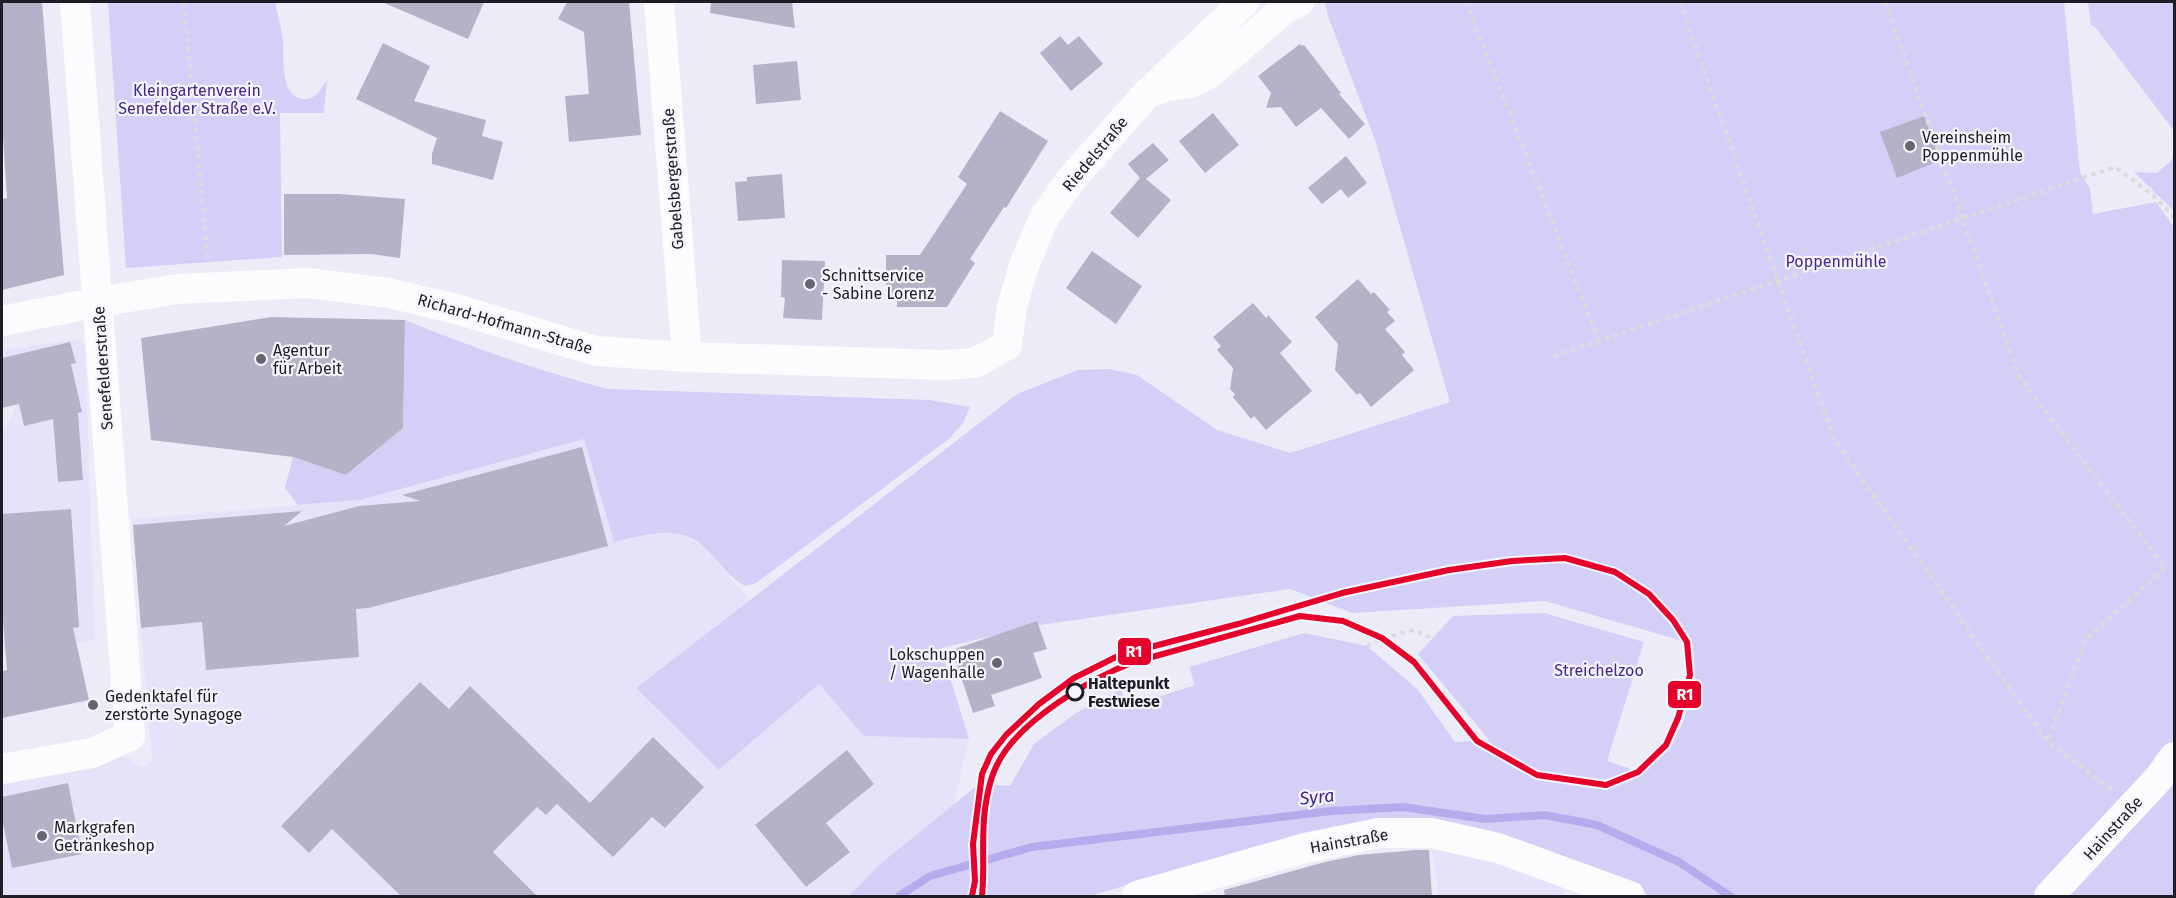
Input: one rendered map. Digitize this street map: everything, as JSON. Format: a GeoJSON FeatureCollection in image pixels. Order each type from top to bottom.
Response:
{"type":"FeatureCollection","features":[{"type":"Feature","properties":{"kind":"street","name":"Senefelderstraße"},"geometry":{"type":"LineString","coordinates":[[2,769],[92,753],[130,736],[75,2]]}},
{"type":"Feature","properties":{"kind":"street","name":"Gabelsbergerstraße"},"geometry":{"type":"LineString","coordinates":[[659,2],[687,357]]}},
{"type":"Feature","properties":{"kind":"street","name":"Riedelstraße"},"geometry":{"type":"LineString","coordinates":[[1007,345],[1012,306],[1025,264],[1046,216],[1073,177],[1145,96],[1244,2]]}},
{"type":"Feature","properties":{"kind":"street"},"geometry":{"type":"LineString","coordinates":[[1145,96],[1166,86],[1191,83],[1209,74],[1286,8],[1299,2]]}},
{"type":"Feature","properties":{"kind":"street","name":"Richard-Hofmann-Straße"},"geometry":{"type":"LineString","coordinates":[[2,321],[177,290],[308,283],[389,293],[456,309],[596,351],[687,357],[944,364],[975,363],[1007,345]]}},
{"type":"Feature","properties":{"kind":"street","name":"Hainstraße"},"geometry":{"type":"LineString","coordinates":[[2049,897],[2088,857],[2175,757]]}},
{"type":"Feature","properties":{"kind":"street","name":"Hainstraße"},"geometry":{"type":"LineString","coordinates":[[1137,897],[1305,848],[1379,833],[1431,833],[1498,848],[1630,897]]}},
{"type":"Feature","properties":{"kind":"path"},"geometry":{"type":"LineString","coordinates":[[184,2],[210,287]]}},
{"type":"Feature","properties":{"kind":"path"},"geometry":{"type":"LineString","coordinates":[[1466,2],[1599,341]]}},
{"type":"Feature","properties":{"kind":"path"},"geometry":{"type":"LineString","coordinates":[[1680,2],[1834,439],[2048,741],[2122,798],[2130,807]]}},
{"type":"Feature","properties":{"kind":"path"},"geometry":{"type":"LineString","coordinates":[[1885,2],[2019,376],[2165,568],[2085,640],[2048,741]]}},
{"type":"Feature","properties":{"kind":"path"},"geometry":{"type":"LineString","coordinates":[[1554,356],[2115,167],[2153,195],[2175,217]]}},
{"type":"Feature","properties":{"kind":"path"},"geometry":{"type":"LineString","coordinates":[[1367,646],[1382,638],[1414,630],[1431,638]]}},
{"type":"Feature","properties":{"kind":"shaded area"},"geometry":{"type":"Polygon","coordinates":[[[79,339],[85,346],[95,640],[2,654],[2,435],[16,407],[4,350],[79,339]]]}},
{"type":"Feature","properties":{"kind":"shaded area"},"geometry":{"type":"Polygon","coordinates":[[[584,439],[614,542],[658,531],[680,534],[702,545],[750,600],[636,688],[720,770],[819,684],[864,736],[969,739],[954,804],[879,865],[849,896],[3,896],[2,783],[123,756],[142,767],[152,761],[132,519],[360,500],[584,439]]]}},
{"type":"Feature","properties":{"kind":"shaded area"},"geometry":{"type":"Polygon","coordinates":[[[1431,846],[1508,865],[1568,891],[1559,896],[1439,896],[1431,846]]]}},
{"type":"Feature","properties":{"kind":"green space","name":"Kleingartenverein Senefelder Straße e.V."},"geometry":{"type":"Polygon","coordinates":[[[108,2],[275,2],[282,34],[284,72],[289,90],[295,96],[303,99],[311,98],[318,93],[327,80],[324,113],[280,113],[282,257],[126,268],[108,2]]]}},
{"type":"Feature","properties":{"kind":"green space"},"geometry":{"type":"Polygon","coordinates":[[[1325,2],[2064,2],[2080,173],[2090,188],[2093,214],[2156,202],[2174,227],[2174,896],[1651,896],[1582,868],[1463,831],[1238,852],[1090,896],[849,896],[879,865],[979,784],[1010,786],[1034,744],[1076,713],[1121,689],[1127,707],[1195,685],[1189,667],[1304,633],[1367,646],[1418,690],[1455,742],[1489,740],[1418,654],[1453,616],[1544,613],[1644,642],[1607,761],[1643,773],[1670,749],[1684,720],[1695,676],[1693,644],[1545,601],[1352,613],[1290,589],[1040,625],[941,648],[969,739],[864,736],[819,684],[719,770],[636,688],[1017,394],[1078,370],[1109,369],[1137,375],[1217,430],[1290,453],[1450,402],[1376,143],[1328,16],[1325,2]]]}},
{"type":"Feature","properties":{"kind":"green space"},"geometry":{"type":"Polygon","coordinates":[[[2088,2],[2174,2],[2174,131],[2096,28],[2091,25],[2088,2]]]}},
{"type":"Feature","properties":{"kind":"green space"},"geometry":{"type":"Polygon","coordinates":[[[2174,154],[2174,211],[2134,172],[2157,173],[2171,161],[2174,154]]]}},
{"type":"Feature","properties":{"kind":"green space"},"geometry":{"type":"Polygon","coordinates":[[[405,320],[505,358],[608,389],[930,400],[970,407],[963,423],[950,438],[756,583],[745,586],[728,573],[704,547],[684,535],[649,534],[614,542],[584,439],[360,500],[298,505],[285,488],[293,457],[346,475],[403,428],[405,320]]]}},
{"type":"Feature","properties":{"kind":"building"},"geometry":{"type":"Polygon","coordinates":[[[2,2],[42,2],[64,275],[2,290],[2,199],[7,198],[2,122],[2,2]]]}},
{"type":"Feature","properties":{"kind":"building"},"geometry":{"type":"Polygon","coordinates":[[[382,2],[484,2],[468,39],[382,2]]]}},
{"type":"Feature","properties":{"kind":"building"},"geometry":{"type":"Polygon","coordinates":[[[567,2],[629,2],[641,135],[569,142],[565,96],[589,94],[584,32],[558,19],[567,2]]]}},
{"type":"Feature","properties":{"kind":"building"},"geometry":{"type":"Polygon","coordinates":[[[711,2],[792,2],[795,28],[710,13],[711,2]]]}},
{"type":"Feature","properties":{"kind":"building"},"geometry":{"type":"Polygon","coordinates":[[[1060,36],[1068,45],[1079,36],[1103,64],[1071,91],[1040,53],[1060,36]]]}},
{"type":"Feature","properties":{"kind":"building"},"geometry":{"type":"Polygon","coordinates":[[[383,43],[430,66],[414,101],[486,120],[482,136],[503,142],[493,180],[432,164],[432,154],[437,138],[356,99],[383,43]]]}},
{"type":"Feature","properties":{"kind":"building"},"geometry":{"type":"Polygon","coordinates":[[[1300,44],[1304,45],[1341,93],[1339,94],[1365,124],[1349,139],[1321,108],[1296,127],[1281,107],[1266,108],[1271,93],[1258,76],[1300,44]]]}},
{"type":"Feature","properties":{"kind":"building"},"geometry":{"type":"Polygon","coordinates":[[[797,61],[801,100],[756,104],[753,65],[797,61]]]}},
{"type":"Feature","properties":{"kind":"building"},"geometry":{"type":"Polygon","coordinates":[[[1000,111],[1048,141],[1006,208],[1004,207],[970,259],[975,263],[947,307],[897,307],[897,300],[886,300],[886,255],[920,255],[967,184],[958,177],[1000,111]]]}},
{"type":"Feature","properties":{"kind":"building"},"geometry":{"type":"Polygon","coordinates":[[[1213,113],[1239,145],[1205,173],[1179,141],[1213,113]]]}},
{"type":"Feature","properties":{"kind":"building","name":"Vereinsheim Poppenmühle"},"geometry":{"type":"Polygon","coordinates":[[[1924,116],[1941,160],[1897,178],[1880,132],[1924,116]]]}},
{"type":"Feature","properties":{"kind":"building"},"geometry":{"type":"Polygon","coordinates":[[[1153,143],[1169,160],[1146,179],[1171,200],[1138,238],[1110,213],[1140,178],[1128,164],[1153,143]]]}},
{"type":"Feature","properties":{"kind":"building"},"geometry":{"type":"Polygon","coordinates":[[[1346,156],[1367,183],[1348,198],[1341,189],[1322,204],[1308,188],[1346,156]]]}},
{"type":"Feature","properties":{"kind":"building"},"geometry":{"type":"Polygon","coordinates":[[[782,174],[785,218],[738,221],[735,182],[747,181],[747,177],[782,174]]]}},
{"type":"Feature","properties":{"kind":"building"},"geometry":{"type":"Polygon","coordinates":[[[284,194],[339,194],[405,199],[400,258],[371,254],[284,255],[284,194]]]}},
{"type":"Feature","properties":{"kind":"building"},"geometry":{"type":"Polygon","coordinates":[[[1092,251],[1142,286],[1116,324],[1066,288],[1092,251]]]}},
{"type":"Feature","properties":{"kind":"building"},"geometry":{"type":"Polygon","coordinates":[[[782,260],[825,261],[822,320],[783,318],[785,298],[781,297],[782,260]]]}},
{"type":"Feature","properties":{"kind":"building"},"geometry":{"type":"Polygon","coordinates":[[[1358,279],[1390,310],[1387,312],[1395,321],[1385,329],[1405,352],[1402,355],[1414,370],[1371,407],[1360,393],[1357,395],[1335,370],[1338,344],[1315,317],[1358,279]]]}},
{"type":"Feature","properties":{"kind":"building"},"geometry":{"type":"Polygon","coordinates":[[[1253,303],[1266,318],[1268,315],[1292,342],[1280,353],[1312,391],[1266,430],[1254,416],[1251,419],[1233,397],[1235,394],[1230,389],[1233,368],[1217,350],[1221,346],[1213,337],[1253,303]]]}},
{"type":"Feature","properties":{"kind":"building"},"geometry":{"type":"Polygon","coordinates":[[[271,317],[405,320],[403,428],[346,475],[293,457],[151,440],[141,338],[271,317]]]}},
{"type":"Feature","properties":{"kind":"building"},"geometry":{"type":"Polygon","coordinates":[[[70,342],[76,363],[71,364],[82,412],[78,413],[83,480],[58,482],[53,419],[24,426],[19,404],[2,408],[2,358],[70,342]]]}},
{"type":"Feature","properties":{"kind":"building"},"geometry":{"type":"Polygon","coordinates":[[[582,447],[608,546],[368,608],[356,609],[359,657],[206,670],[202,622],[141,628],[133,525],[302,511],[284,526],[359,506],[420,501],[402,495],[582,447]]]}},
{"type":"Feature","properties":{"kind":"building"},"geometry":{"type":"Polygon","coordinates":[[[71,509],[79,627],[73,628],[89,700],[2,718],[2,671],[7,670],[2,608],[2,514],[71,509]]]}},
{"type":"Feature","properties":{"kind":"building","name":"Lokschuppen / Wagenhalle"},"geometry":{"type":"Polygon","coordinates":[[[1037,621],[1047,649],[1033,653],[1042,678],[991,695],[995,706],[973,713],[952,650],[1037,621]]]}},
{"type":"Feature","properties":{"kind":"building"},"geometry":{"type":"Polygon","coordinates":[[[420,682],[449,709],[470,686],[590,803],[653,737],[704,787],[665,828],[652,817],[613,857],[557,804],[546,815],[537,807],[493,852],[538,897],[402,897],[332,829],[309,853],[281,826],[420,682]]]}},
{"type":"Feature","properties":{"kind":"building"},"geometry":{"type":"Polygon","coordinates":[[[847,750],[874,784],[826,823],[850,852],[806,887],[755,825],[847,750]]]}},
{"type":"Feature","properties":{"kind":"building","name":"Markgrafen Getränkeshop"},"geometry":{"type":"Polygon","coordinates":[[[68,783],[82,854],[12,868],[2,818],[2,797],[68,783]]]}},
{"type":"Feature","properties":{"kind":"building"},"geometry":{"type":"Polygon","coordinates":[[[1429,850],[1432,897],[1225,897],[1224,890],[1325,862],[1359,855],[1429,850]]]}},
{"type":"Feature","properties":{"kind":"waterway","name":"Syra"},"geometry":{"type":"LineString","coordinates":[[899,896],[930,876],[1032,847],[1331,811],[1403,807],[1485,819],[1545,815],[1597,825],[1679,862],[1730,896]]}},
{"type":"Feature","properties":{"kind":"transit line","name":"R1"},"geometry":{"type":"LineString","coordinates":[[972,896],[975,881],[973,844],[982,774],[991,754],[1006,735],[1039,704],[1074,678],[1120,655],[1238,624],[1342,593],[1449,570],[1512,561],[1565,558],[1615,572],[1649,594],[1673,620],[1687,642],[1690,675],[1678,718],[1666,745],[1638,772],[1606,785],[1537,775],[1477,741],[1414,662],[1382,638],[1343,621],[1300,616],[1134,662],[1097,679],[1057,703],[1021,733],[1007,749],[995,770],[987,798],[983,831],[982,896]]}},
{"type":"Feature","properties":{"kind":"place","name":"Vereinsheim Poppenmühle"},"geometry":{"type":"Point","coordinates":[1910,146]}},
{"type":"Feature","properties":{"kind":"place","name":"Schnittservice - Sabine Lorenz"},"geometry":{"type":"Point","coordinates":[810,284]}},
{"type":"Feature","properties":{"kind":"place","name":"Agentur für Arbeit"},"geometry":{"type":"Point","coordinates":[261,359]}},
{"type":"Feature","properties":{"kind":"place","name":"Lokschuppen / Wagenhalle"},"geometry":{"type":"Point","coordinates":[997,663]}},
{"type":"Feature","properties":{"kind":"place","name":"Haltepunkt Festwiese"},"geometry":{"type":"Point","coordinates":[1075,692]}},
{"type":"Feature","properties":{"kind":"place","name":"Gedenktafel für zerstörte Synagoge"},"geometry":{"type":"Point","coordinates":[93,705]}},
{"type":"Feature","properties":{"kind":"place","name":"Markgrafen Getränkeshop"},"geometry":{"type":"Point","coordinates":[42,836]}},
{"type":"Feature","properties":{"kind":"park label","name":"Poppenmühle"},"geometry":{"type":"Point","coordinates":[1836,261]}},
{"type":"Feature","properties":{"kind":"park label","name":"Streichelzoo"},"geometry":{"type":"Point","coordinates":[1599,670]}}]}
